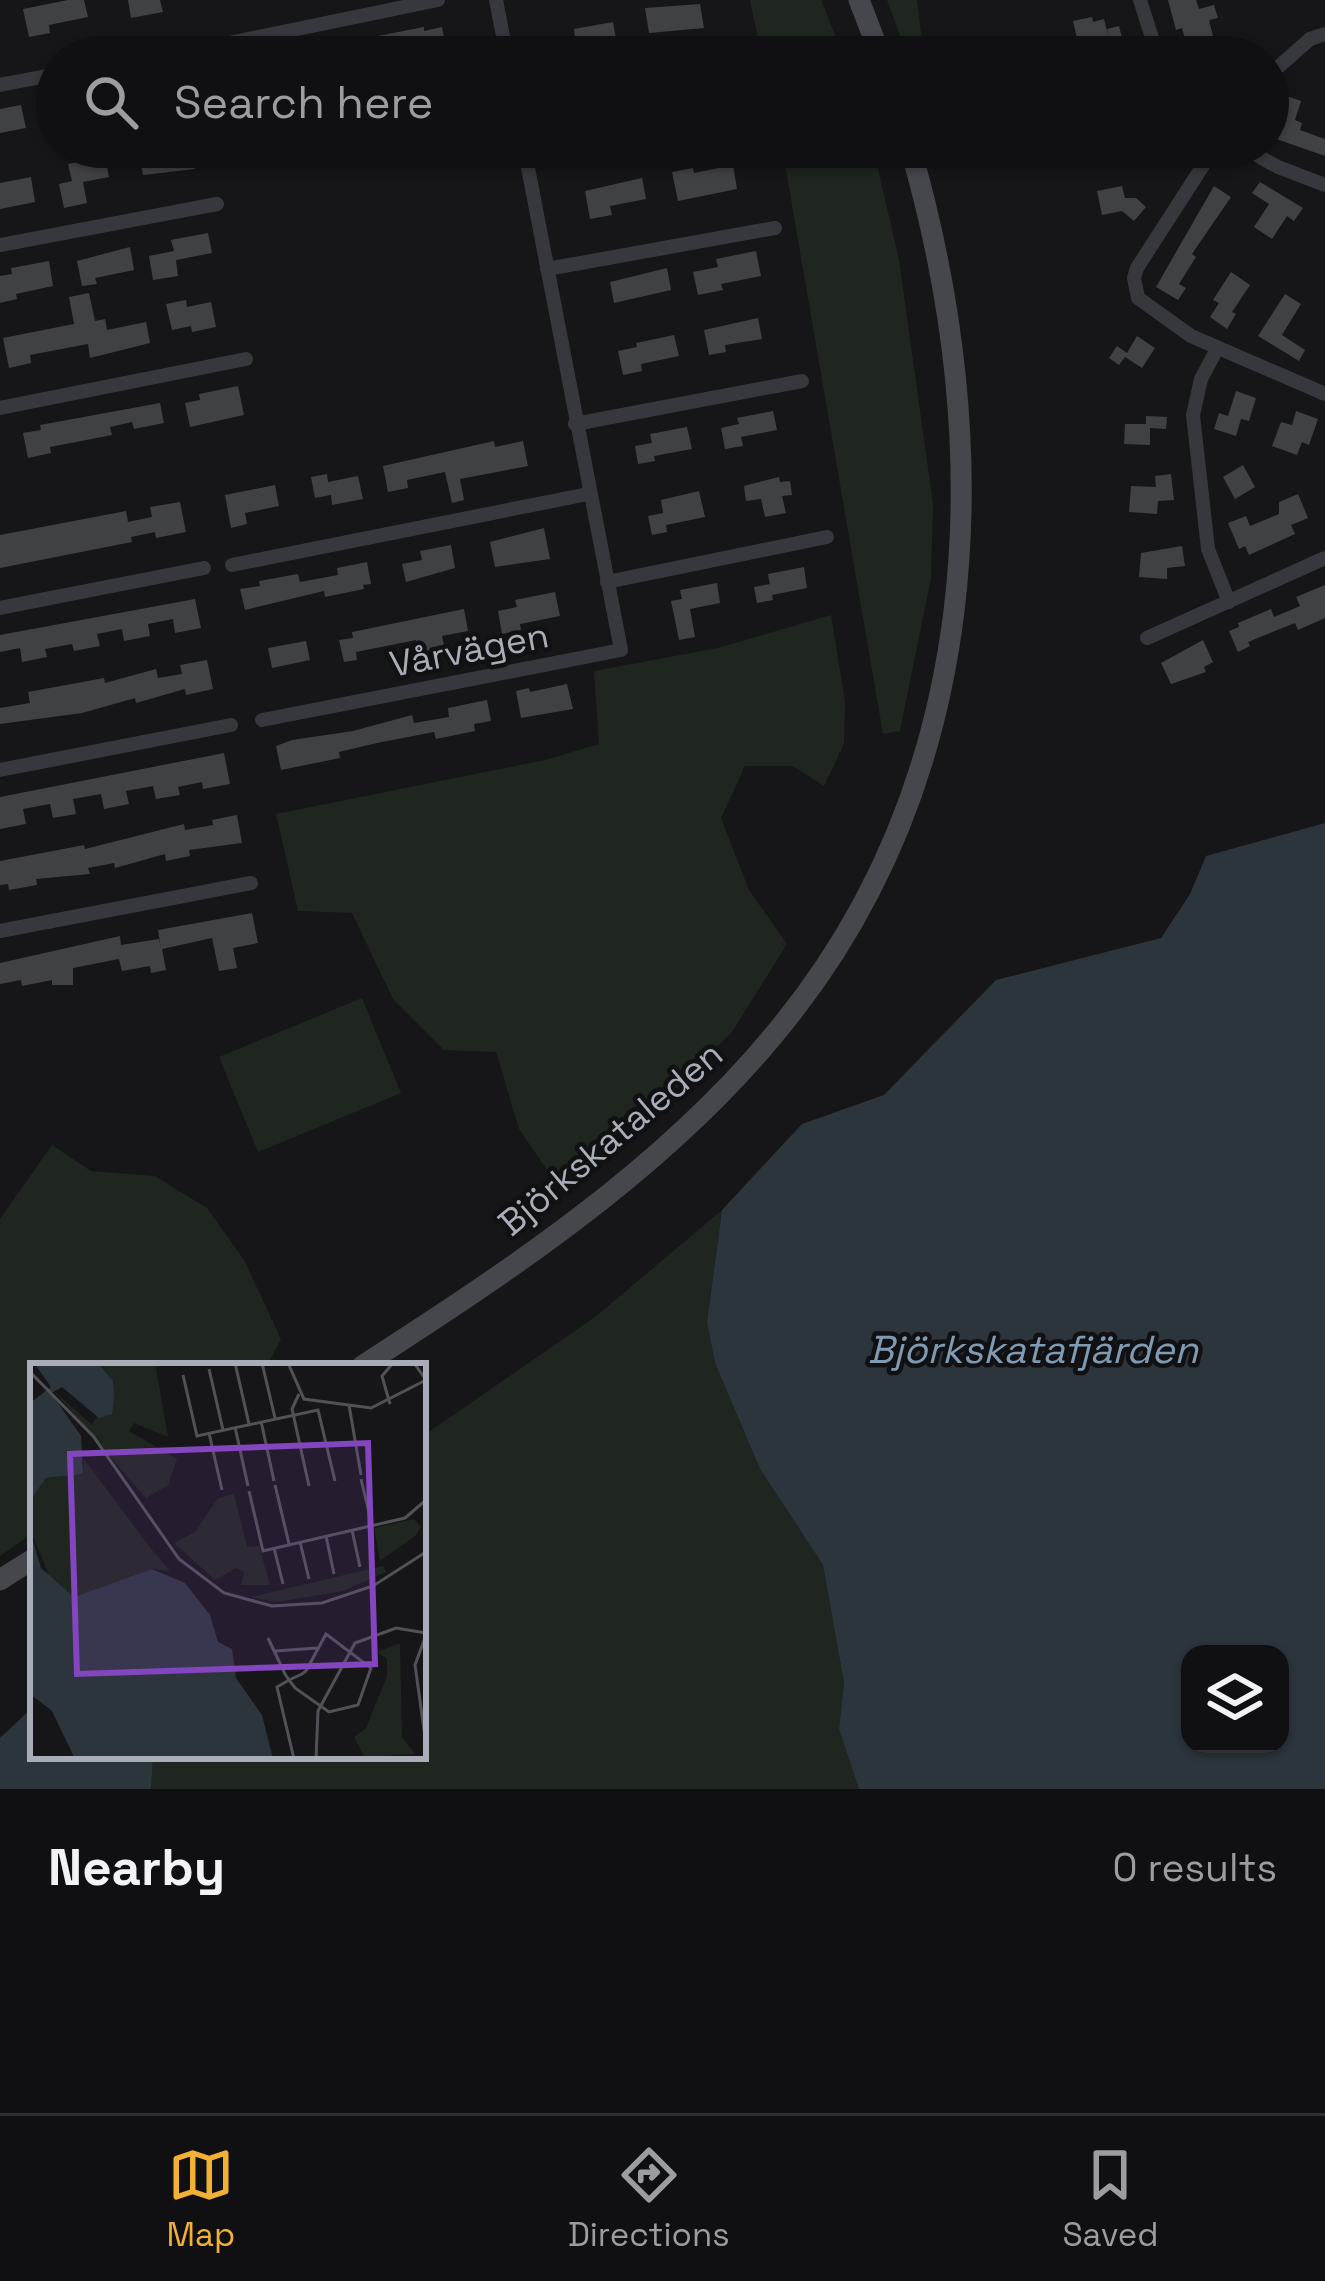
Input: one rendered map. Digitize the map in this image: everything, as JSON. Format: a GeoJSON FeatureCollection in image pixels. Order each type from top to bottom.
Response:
{"type":"FeatureCollection","features":[{"type":"Feature","properties":{"kind":"main road"},"geometry":{"type":"LineString","coordinates":[[859,0],[873,36]]}},
{"type":"Feature","properties":{"kind":"main road","name":"Björkskataleden"},"geometry":{"type":"LineString","coordinates":[[367,1363],[470,1297],[566,1226],[655,1153],[744,1069],[825,966],[869,891],[902,820],[920,773],[948,659],[962,538],[955,379],[934,242],[915,168]]}},
{"type":"Feature","properties":{"kind":"main road"},"geometry":{"type":"LineString","coordinates":[[0,1580],[30,1561]]}},
{"type":"Feature","properties":{"kind":"street"},"geometry":{"type":"LineString","coordinates":[[259,36],[438,0]]}},
{"type":"Feature","properties":{"kind":"street"},"geometry":{"type":"LineString","coordinates":[[496,0],[503,36]]}},
{"type":"Feature","properties":{"kind":"street"},"geometry":{"type":"LineString","coordinates":[[1141,0],[1152,36]]}},
{"type":"Feature","properties":{"kind":"street"},"geometry":{"type":"LineString","coordinates":[[1289,58],[1310,39],[1325,34]]}},
{"type":"Feature","properties":{"kind":"street"},"geometry":{"type":"LineString","coordinates":[[0,85],[36,78]]}},
{"type":"Feature","properties":{"kind":"street","name":"Vårvägen"},"geometry":{"type":"LineString","coordinates":[[262,720],[621,650],[528,168]]}},
{"type":"Feature","properties":{"kind":"street"},"geometry":{"type":"LineString","coordinates":[[1202,168],[1138,268],[1134,289],[1141,302],[1216,349],[1325,394]]}},
{"type":"Feature","properties":{"kind":"street"},"geometry":{"type":"LineString","coordinates":[[1281,168],[1325,185]]}},
{"type":"Feature","properties":{"kind":"street"},"geometry":{"type":"LineString","coordinates":[[0,245],[217,204]]}},
{"type":"Feature","properties":{"kind":"street"},"geometry":{"type":"LineString","coordinates":[[547,269],[775,228]]}},
{"type":"Feature","properties":{"kind":"street"},"geometry":{"type":"LineString","coordinates":[[1216,349],[1201,380],[1193,416],[1208,549],[1229,602]]}},
{"type":"Feature","properties":{"kind":"street"},"geometry":{"type":"LineString","coordinates":[[0,409],[246,359]]}},
{"type":"Feature","properties":{"kind":"street"},"geometry":{"type":"LineString","coordinates":[[575,424],[802,381]]}},
{"type":"Feature","properties":{"kind":"street"},"geometry":{"type":"LineString","coordinates":[[232,565],[588,494]]}},
{"type":"Feature","properties":{"kind":"street"},"geometry":{"type":"LineString","coordinates":[[607,583],[827,537]]}},
{"type":"Feature","properties":{"kind":"street"},"geometry":{"type":"LineString","coordinates":[[1147,638],[1325,558]]}},
{"type":"Feature","properties":{"kind":"street"},"geometry":{"type":"LineString","coordinates":[[0,608],[204,568]]}},
{"type":"Feature","properties":{"kind":"street"},"geometry":{"type":"LineString","coordinates":[[0,770],[231,725]]}},
{"type":"Feature","properties":{"kind":"street"},"geometry":{"type":"LineString","coordinates":[[0,931],[251,883]]}},
{"type":"Feature","properties":{"kind":"shaded area"},"geometry":{"type":"Polygon","coordinates":[[[750,0],[821,0],[836,36],[758,36],[750,0]]]}},
{"type":"Feature","properties":{"kind":"shaded area"},"geometry":{"type":"Polygon","coordinates":[[[887,0],[917,0],[921,36],[900,36],[887,0]]]}},
{"type":"Feature","properties":{"kind":"shaded area"},"geometry":{"type":"Polygon","coordinates":[[[786,168],[878,168],[899,260],[933,504],[931,578],[900,731],[883,734],[786,168]]]}},
{"type":"Feature","properties":{"kind":"shaded area"},"geometry":{"type":"Polygon","coordinates":[[[831,615],[845,701],[844,744],[824,786],[793,766],[745,766],[721,818],[749,890],[787,944],[732,1032],[675,1088],[556,1183],[519,1129],[496,1052],[444,1050],[393,999],[352,913],[298,911],[276,814],[545,760],[599,744],[594,671],[718,648],[831,615]]]}},
{"type":"Feature","properties":{"kind":"shaded area"},"geometry":{"type":"Polygon","coordinates":[[[362,998],[401,1093],[258,1152],[219,1057],[362,998]]]}},
{"type":"Feature","properties":{"kind":"shaded area"},"geometry":{"type":"Polygon","coordinates":[[[52,1145],[91,1171],[155,1176],[207,1208],[244,1260],[281,1339],[269,1363],[30,1363],[30,1535],[0,1556],[0,1219],[52,1145]]]}},
{"type":"Feature","properties":{"kind":"shaded area"},"geometry":{"type":"Polygon","coordinates":[[[722,1210],[707,1321],[715,1363],[760,1469],[823,1565],[844,1683],[839,1729],[859,1789],[151,1789],[153,1759],[426,1759],[426,1434],[595,1317],[722,1210]]]}},
{"type":"Feature","properties":{"kind":"water","name":"Björkskatafjärden"},"geometry":{"type":"Polygon","coordinates":[[[1325,823],[1325,1789],[859,1789],[839,1729],[844,1683],[823,1565],[760,1469],[715,1363],[707,1322],[722,1210],[802,1124],[884,1095],[996,980],[1161,938],[1190,894],[1206,856],[1325,823]]]}},
{"type":"Feature","properties":{"kind":"water"},"geometry":{"type":"Polygon","coordinates":[[[30,1710],[30,1759],[153,1759],[151,1789],[0,1789],[0,1738],[30,1710]]]}},
{"type":"Feature","properties":{"kind":"building"},"geometry":{"type":"Polygon","coordinates":[[[84,0],[88,17],[49,25],[50,33],[29,37],[23,9],[84,0]]]}},
{"type":"Feature","properties":{"kind":"building"},"geometry":{"type":"Polygon","coordinates":[[[128,0],[160,0],[163,12],[131,18],[128,0]]]}},
{"type":"Feature","properties":{"kind":"building"},"geometry":{"type":"Polygon","coordinates":[[[1168,0],[1196,0],[1199,9],[1214,5],[1218,18],[1209,20],[1213,36],[1184,36],[1182,28],[1176,30],[1168,0]]]}},
{"type":"Feature","properties":{"kind":"building"},"geometry":{"type":"Polygon","coordinates":[[[700,4],[704,28],[649,33],[645,8],[700,4]]]}},
{"type":"Feature","properties":{"kind":"building"},"geometry":{"type":"Polygon","coordinates":[[[1104,19],[1108,36],[1076,36],[1073,21],[1104,19]]]}},
{"type":"Feature","properties":{"kind":"building"},"geometry":{"type":"Polygon","coordinates":[[[613,22],[615,36],[575,36],[574,29],[613,22]]]}},
{"type":"Feature","properties":{"kind":"building"},"geometry":{"type":"Polygon","coordinates":[[[1119,26],[1122,36],[1108,36],[1107,29],[1119,26]]]}},
{"type":"Feature","properties":{"kind":"building"},"geometry":{"type":"Polygon","coordinates":[[[442,27],[444,36],[378,36],[442,27]]]}},
{"type":"Feature","properties":{"kind":"building"},"geometry":{"type":"Polygon","coordinates":[[[1289,97],[1301,101],[1295,120],[1302,123],[1300,130],[1325,139],[1325,156],[1289,143],[1289,97]]]}},
{"type":"Feature","properties":{"kind":"building"},"geometry":{"type":"Polygon","coordinates":[[[21,105],[26,128],[0,133],[0,109],[21,105]]]}},
{"type":"Feature","properties":{"kind":"building"},"geometry":{"type":"Polygon","coordinates":[[[69,168],[107,168],[109,177],[83,182],[87,203],[64,208],[59,184],[72,181],[69,168]]]}},
{"type":"Feature","properties":{"kind":"building"},"geometry":{"type":"Polygon","coordinates":[[[142,168],[195,169],[143,175],[142,168]]]}},
{"type":"Feature","properties":{"kind":"building"},"geometry":{"type":"Polygon","coordinates":[[[693,168],[694,173],[734,168],[737,189],[678,201],[672,172],[693,168]]]}},
{"type":"Feature","properties":{"kind":"building"},"geometry":{"type":"Polygon","coordinates":[[[31,177],[35,202],[0,209],[0,183],[31,177]]]}},
{"type":"Feature","properties":{"kind":"building"},"geometry":{"type":"Polygon","coordinates":[[[642,178],[646,199],[610,206],[612,215],[590,219],[585,191],[642,178]]]}},
{"type":"Feature","properties":{"kind":"building"},"geometry":{"type":"Polygon","coordinates":[[[1260,182],[1303,208],[1294,221],[1287,216],[1272,239],[1254,227],[1269,204],[1252,193],[1260,182]]]}},
{"type":"Feature","properties":{"kind":"building"},"geometry":{"type":"Polygon","coordinates":[[[1122,186],[1125,198],[1136,198],[1146,207],[1134,221],[1122,211],[1102,215],[1097,191],[1122,186]]]}},
{"type":"Feature","properties":{"kind":"building"},"geometry":{"type":"Polygon","coordinates":[[[1214,186],[1231,197],[1192,254],[1196,257],[1179,284],[1186,288],[1178,300],[1156,287],[1214,186]]]}},
{"type":"Feature","properties":{"kind":"building"},"geometry":{"type":"Polygon","coordinates":[[[208,233],[212,253],[176,260],[178,276],[153,280],[149,256],[174,251],[171,240],[208,233]]]}},
{"type":"Feature","properties":{"kind":"building"},"geometry":{"type":"Polygon","coordinates":[[[130,247],[134,270],[95,278],[97,284],[82,286],[77,261],[130,247]]]}},
{"type":"Feature","properties":{"kind":"building"},"geometry":{"type":"Polygon","coordinates":[[[756,251],[761,276],[721,284],[723,290],[698,295],[693,272],[718,267],[716,259],[756,251]]]}},
{"type":"Feature","properties":{"kind":"building"},"geometry":{"type":"Polygon","coordinates":[[[49,261],[53,286],[16,294],[17,299],[0,303],[0,276],[12,274],[11,268],[49,261]]]}},
{"type":"Feature","properties":{"kind":"building"},"geometry":{"type":"Polygon","coordinates":[[[667,268],[671,290],[614,303],[610,282],[667,268]]]}},
{"type":"Feature","properties":{"kind":"building"},"geometry":{"type":"Polygon","coordinates":[[[1231,272],[1250,285],[1227,329],[1210,317],[1219,303],[1213,300],[1231,272]]]}},
{"type":"Feature","properties":{"kind":"building"},"geometry":{"type":"Polygon","coordinates":[[[89,293],[95,321],[105,319],[107,330],[146,322],[150,343],[90,358],[88,344],[30,355],[31,363],[9,368],[3,338],[74,324],[69,297],[89,293]]]}},
{"type":"Feature","properties":{"kind":"building"},"geometry":{"type":"Polygon","coordinates":[[[1285,294],[1301,304],[1282,335],[1305,350],[1299,361],[1258,336],[1285,294]]]}},
{"type":"Feature","properties":{"kind":"building"},"geometry":{"type":"Polygon","coordinates":[[[186,300],[187,307],[211,302],[216,327],[172,330],[166,304],[186,300]]]}},
{"type":"Feature","properties":{"kind":"building"},"geometry":{"type":"Polygon","coordinates":[[[758,318],[762,339],[725,345],[726,352],[709,355],[704,330],[758,318]]]}},
{"type":"Feature","properties":{"kind":"building"},"geometry":{"type":"Polygon","coordinates":[[[674,335],[679,356],[641,364],[642,371],[623,375],[618,351],[674,335]]]}},
{"type":"Feature","properties":{"kind":"building"},"geometry":{"type":"Polygon","coordinates":[[[1137,336],[1155,348],[1142,368],[1125,357],[1119,365],[1109,358],[1117,346],[1127,353],[1137,336]]]}},
{"type":"Feature","properties":{"kind":"building"},"geometry":{"type":"Polygon","coordinates":[[[238,386],[244,415],[190,427],[185,403],[200,400],[199,394],[238,386]]]}},
{"type":"Feature","properties":{"kind":"building"},"geometry":{"type":"Polygon","coordinates":[[[1236,391],[1256,398],[1249,421],[1241,419],[1236,436],[1214,429],[1219,413],[1228,416],[1236,391]]]}},
{"type":"Feature","properties":{"kind":"building"},"geometry":{"type":"Polygon","coordinates":[[[160,403],[164,423],[134,429],[132,422],[110,427],[112,435],[50,447],[51,453],[28,458],[23,433],[41,430],[40,425],[160,403]]]}},
{"type":"Feature","properties":{"kind":"building"},"geometry":{"type":"Polygon","coordinates":[[[773,411],[777,430],[741,437],[743,446],[725,449],[721,428],[739,424],[737,418],[773,411]]]}},
{"type":"Feature","properties":{"kind":"building"},"geometry":{"type":"Polygon","coordinates":[[[1296,411],[1318,419],[1309,445],[1302,442],[1297,455],[1272,446],[1281,422],[1292,425],[1296,411]]]}},
{"type":"Feature","properties":{"kind":"building"},"geometry":{"type":"Polygon","coordinates":[[[1146,416],[1167,417],[1166,429],[1150,428],[1150,445],[1124,444],[1125,424],[1146,424],[1146,416]]]}},
{"type":"Feature","properties":{"kind":"building"},"geometry":{"type":"Polygon","coordinates":[[[687,427],[692,449],[638,464],[635,446],[652,443],[650,434],[687,427]]]}},
{"type":"Feature","properties":{"kind":"building"},"geometry":{"type":"Polygon","coordinates":[[[494,441],[495,447],[523,441],[528,466],[460,479],[464,500],[452,503],[445,472],[407,480],[408,488],[388,492],[383,466],[494,441]]]}},
{"type":"Feature","properties":{"kind":"building"},"geometry":{"type":"Polygon","coordinates":[[[1243,465],[1255,487],[1235,499],[1223,477],[1243,465]]]}},
{"type":"Feature","properties":{"kind":"building"},"geometry":{"type":"Polygon","coordinates":[[[327,474],[328,482],[358,476],[363,499],[332,505],[331,495],[315,498],[311,477],[327,474]]]}},
{"type":"Feature","properties":{"kind":"building"},"geometry":{"type":"Polygon","coordinates":[[[1171,474],[1174,500],[1158,501],[1157,514],[1129,512],[1131,486],[1156,487],[1155,476],[1171,474]]]}},
{"type":"Feature","properties":{"kind":"building"},"geometry":{"type":"Polygon","coordinates":[[[779,477],[780,482],[790,481],[792,495],[782,496],[786,513],[765,517],[761,499],[746,501],[744,486],[779,477]]]}},
{"type":"Feature","properties":{"kind":"building"},"geometry":{"type":"Polygon","coordinates":[[[275,485],[279,506],[245,513],[247,524],[231,528],[225,495],[275,485]]]}},
{"type":"Feature","properties":{"kind":"building"},"geometry":{"type":"Polygon","coordinates":[[[699,491],[705,517],[666,525],[667,532],[652,535],[648,516],[663,513],[661,500],[699,491]]]}},
{"type":"Feature","properties":{"kind":"building"},"geometry":{"type":"Polygon","coordinates":[[[1298,494],[1308,518],[1291,525],[1295,534],[1249,555],[1245,546],[1239,549],[1228,523],[1246,516],[1250,526],[1279,514],[1279,502],[1298,494]]]}},
{"type":"Feature","properties":{"kind":"building"},"geometry":{"type":"Polygon","coordinates":[[[180,502],[186,532],[156,538],[155,532],[131,537],[132,542],[0,568],[0,535],[126,511],[128,522],[152,517],[150,507],[180,502]]]}},
{"type":"Feature","properties":{"kind":"building"},"geometry":{"type":"Polygon","coordinates":[[[544,528],[550,559],[495,567],[490,542],[544,528]]]}},
{"type":"Feature","properties":{"kind":"building"},"geometry":{"type":"Polygon","coordinates":[[[451,545],[455,568],[406,582],[402,564],[422,560],[420,551],[451,545]]]}},
{"type":"Feature","properties":{"kind":"building"},"geometry":{"type":"Polygon","coordinates":[[[1182,546],[1185,566],[1167,568],[1167,579],[1139,577],[1141,553],[1182,546]]]}},
{"type":"Feature","properties":{"kind":"building"},"geometry":{"type":"Polygon","coordinates":[[[367,562],[371,584],[363,585],[364,589],[325,597],[324,591],[245,610],[240,589],[260,586],[259,581],[298,574],[300,582],[338,575],[337,568],[367,562]]]}},
{"type":"Feature","properties":{"kind":"building"},"geometry":{"type":"Polygon","coordinates":[[[804,567],[807,588],[757,603],[754,587],[770,584],[768,574],[804,567]]]}},
{"type":"Feature","properties":{"kind":"building"},"geometry":{"type":"Polygon","coordinates":[[[717,583],[720,603],[690,609],[695,637],[679,640],[671,601],[682,599],[680,590],[717,583]]]}},
{"type":"Feature","properties":{"kind":"building"},"geometry":{"type":"Polygon","coordinates":[[[1325,585],[1325,618],[1298,630],[1295,623],[1248,642],[1250,646],[1238,652],[1229,631],[1239,627],[1238,623],[1271,609],[1274,617],[1300,606],[1296,597],[1325,585]]]}},
{"type":"Feature","properties":{"kind":"building"},"geometry":{"type":"Polygon","coordinates":[[[555,592],[560,616],[520,624],[521,630],[502,634],[498,611],[517,607],[515,600],[555,592]]]}},
{"type":"Feature","properties":{"kind":"building"},"geometry":{"type":"Polygon","coordinates":[[[195,599],[201,628],[175,633],[173,619],[148,624],[150,636],[124,641],[122,629],[97,634],[100,646],[45,649],[47,657],[22,662],[20,648],[0,652],[0,635],[195,599]]]}},
{"type":"Feature","properties":{"kind":"building"},"geometry":{"type":"Polygon","coordinates":[[[464,609],[468,631],[442,636],[445,651],[419,656],[416,640],[356,652],[357,660],[344,662],[339,640],[353,638],[352,632],[464,609]]]}},
{"type":"Feature","properties":{"kind":"building"},"geometry":{"type":"Polygon","coordinates":[[[1203,640],[1213,662],[1204,667],[1206,672],[1171,684],[1161,663],[1203,640]]]}},
{"type":"Feature","properties":{"kind":"building"},"geometry":{"type":"Polygon","coordinates":[[[306,641],[310,660],[272,668],[268,648],[306,641]]]}},
{"type":"Feature","properties":{"kind":"building"},"geometry":{"type":"Polygon","coordinates":[[[207,660],[213,689],[186,695],[185,689],[136,703],[135,698],[82,713],[0,724],[0,708],[30,703],[28,692],[104,678],[105,683],[156,669],[158,678],[182,674],[180,665],[207,660]]]}},
{"type":"Feature","properties":{"kind":"building"},"geometry":{"type":"Polygon","coordinates":[[[567,684],[573,709],[521,718],[516,691],[567,684]]]}},
{"type":"Feature","properties":{"kind":"building"},"geometry":{"type":"Polygon","coordinates":[[[487,700],[491,721],[474,724],[475,731],[436,739],[434,732],[377,743],[339,752],[340,758],[281,770],[276,746],[292,740],[353,731],[412,715],[414,723],[449,717],[448,708],[487,700]]]}},
{"type":"Feature","properties":{"kind":"building"},"geometry":{"type":"Polygon","coordinates":[[[224,753],[230,784],[203,789],[202,782],[178,787],[180,795],[156,799],[153,786],[126,791],[129,804],[104,809],[101,794],[73,799],[76,814],[53,818],[50,804],[23,809],[26,824],[0,829],[0,797],[224,753]]]}},
{"type":"Feature","properties":{"kind":"building"},"geometry":{"type":"Polygon","coordinates":[[[237,815],[242,843],[189,850],[190,856],[166,861],[165,854],[115,868],[114,863],[88,868],[90,874],[36,879],[37,885],[9,890],[8,884],[0,885],[0,861],[84,845],[85,849],[184,824],[185,830],[213,825],[212,820],[237,815]]]}},
{"type":"Feature","properties":{"kind":"building"},"geometry":{"type":"Polygon","coordinates":[[[252,913],[258,943],[233,948],[237,968],[219,971],[212,938],[162,949],[166,970],[151,973],[150,966],[122,971],[119,959],[73,968],[73,985],[52,985],[52,980],[22,986],[21,980],[0,984],[0,963],[120,936],[121,945],[159,939],[161,949],[158,930],[252,913]]]}}]}
